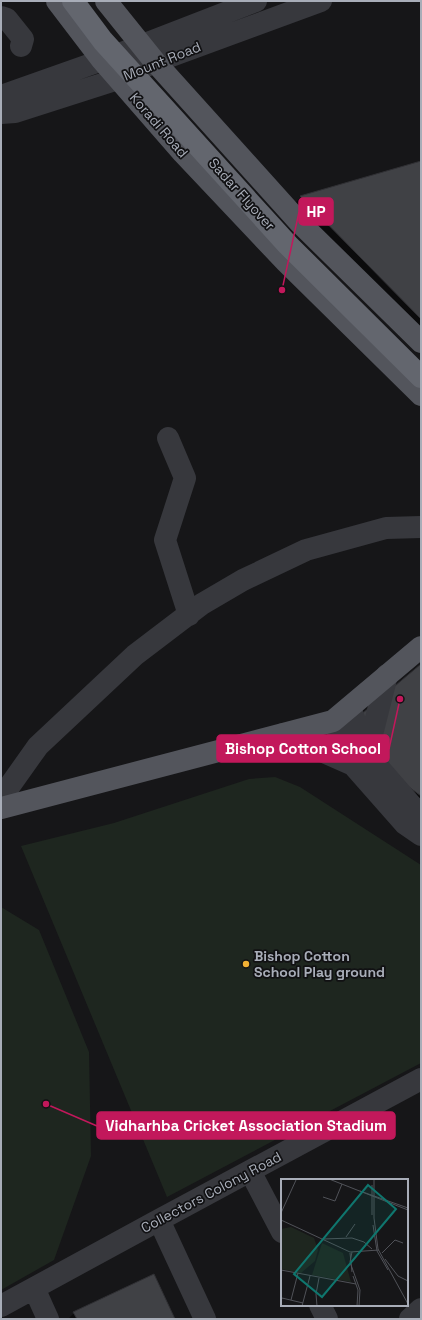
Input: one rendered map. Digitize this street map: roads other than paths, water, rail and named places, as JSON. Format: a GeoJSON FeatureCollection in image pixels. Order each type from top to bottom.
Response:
{"type":"FeatureCollection","features":[{"type":"Feature","properties":{"kind":"highway","name":"Sadar Flyover"},"geometry":{"type":"LineString","coordinates":[[89,1],[155,81],[253,190],[331,272],[421,359]]}},
{"type":"Feature","properties":{"kind":"highway","name":"Sadar Flyover"},"geometry":{"type":"LineString","coordinates":[[64,3],[108,46],[283,239],[421,377]]}},
{"type":"Feature","properties":{"kind":"main road"},"geometry":{"type":"LineString","coordinates":[[106,1],[155,62],[300,223],[421,342]]}},
{"type":"Feature","properties":{"kind":"main road","name":"Koradi Road"},"geometry":{"type":"LineString","coordinates":[[64,3],[102,60],[183,153],[248,222],[421,395]]}},
{"type":"Feature","properties":{"kind":"main road"},"geometry":{"type":"LineString","coordinates":[[1,808],[333,721],[421,647]]}},
{"type":"Feature","properties":{"kind":"street"},"geometry":{"type":"LineString","coordinates":[[1,96],[102,60],[256,1]]}},
{"type":"Feature","properties":{"kind":"street","name":"Mount Road"},"geometry":{"type":"LineString","coordinates":[[1,113],[15,112],[118,79],[155,62],[321,1]]}},
{"type":"Feature","properties":{"kind":"street"},"geometry":{"type":"LineString","coordinates":[[1,17],[7,19],[23,39],[21,46]]}},
{"type":"Feature","properties":{"kind":"street"},"geometry":{"type":"LineString","coordinates":[[168,438],[185,478],[164,540],[189,615]]}},
{"type":"Feature","properties":{"kind":"street"},"geometry":{"type":"LineString","coordinates":[[1,798],[38,746],[135,655],[202,604],[243,580],[306,550],[386,528],[421,527]]}},
{"type":"Feature","properties":{"kind":"street"},"geometry":{"type":"LineString","coordinates":[[360,760],[387,675]]}},
{"type":"Feature","properties":{"kind":"street"},"geometry":{"type":"LineString","coordinates":[[350,707],[360,760]]}},
{"type":"Feature","properties":{"kind":"street"},"geometry":{"type":"LineString","coordinates":[[333,721],[405,824],[421,835]]}},
{"type":"Feature","properties":{"kind":"street"},"geometry":{"type":"LineString","coordinates":[[283,734],[360,760],[412,806],[421,812]]}},
{"type":"Feature","properties":{"kind":"street","name":"Collectors Colony Road"},"geometry":{"type":"LineString","coordinates":[[1,1306],[421,1079]]}},
{"type":"Feature","properties":{"kind":"street"},"geometry":{"type":"LineString","coordinates":[[250,1171],[281,1230]]}},
{"type":"Feature","properties":{"kind":"street"},"geometry":{"type":"LineString","coordinates":[[159,1220],[205,1319]]}},
{"type":"Feature","properties":{"kind":"street"},"geometry":{"type":"LineString","coordinates":[[34,1288],[48,1319]]}},
{"type":"Feature","properties":{"kind":"street"},"geometry":{"type":"LineString","coordinates":[[320,1306],[327,1319]]}},
{"type":"Feature","properties":{"kind":"street"},"geometry":{"type":"LineString","coordinates":[[410,1319],[421,1309]]}},
{"type":"Feature","properties":{"kind":"place","name":"HP"},"geometry":{"type":"Point","coordinates":[282,290]}},
{"type":"Feature","properties":{"kind":"place","name":"Bishop Cotton School"},"geometry":{"type":"Point","coordinates":[400,699]}},
{"type":"Feature","properties":{"kind":"place","name":"Bishop Cotton School Play ground"},"geometry":{"type":"Point","coordinates":[246,964]}},
{"type":"Feature","properties":{"kind":"place","name":"Vidharhba Cricket Association Stadium"},"geometry":{"type":"Point","coordinates":[46,1104]}}]}
